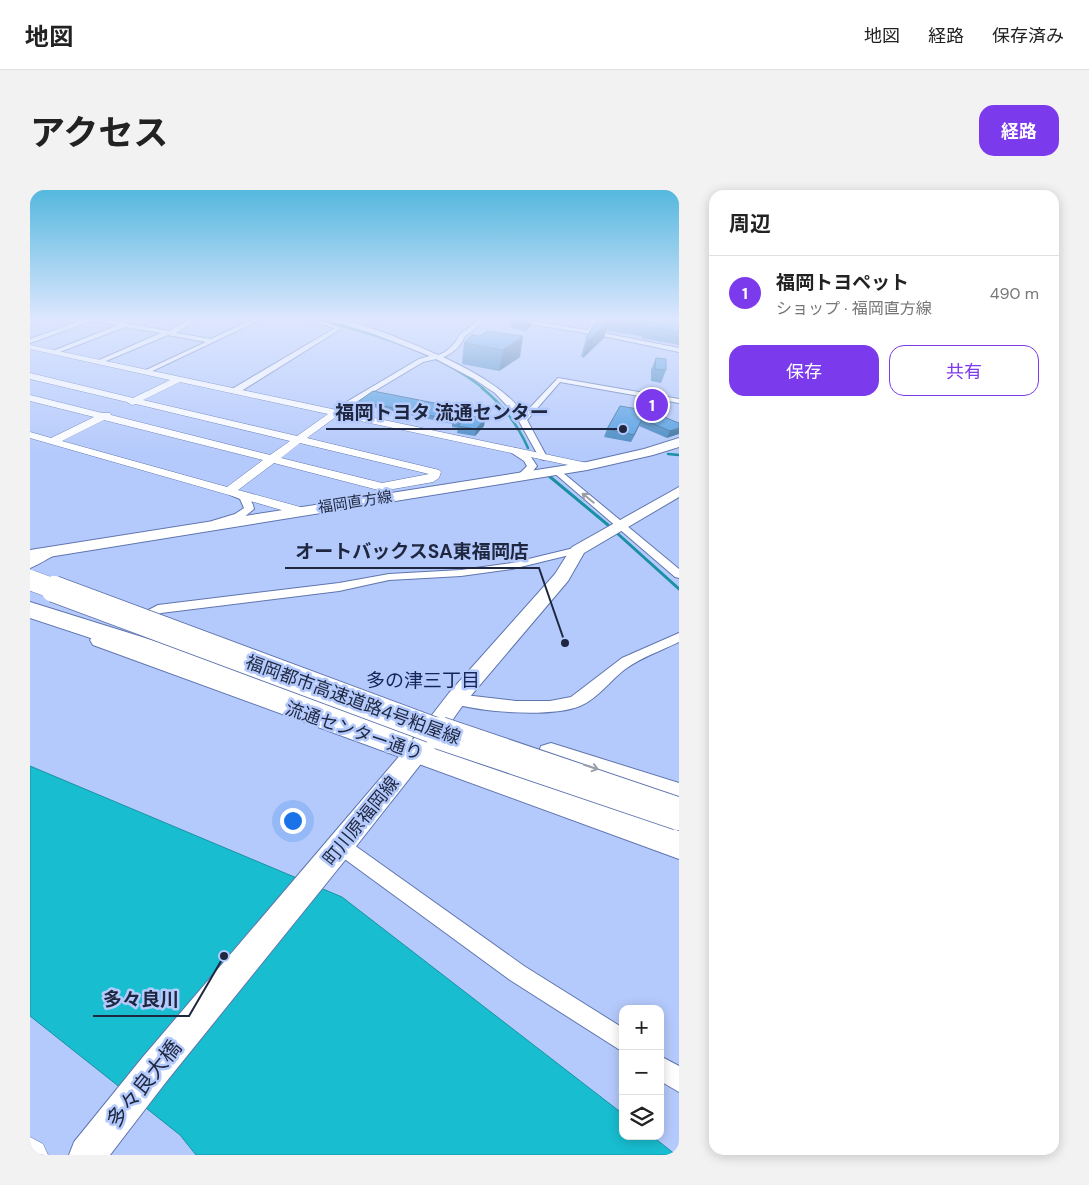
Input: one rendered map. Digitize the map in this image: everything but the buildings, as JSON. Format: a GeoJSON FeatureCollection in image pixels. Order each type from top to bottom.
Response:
{"type":"FeatureCollection","features":[{"type":"Feature","properties":{"kind":"highway","name":"流通センター通り"},"geometry":{"type":"LineString","coordinates":[[30,580],[60,591],[143,633],[440,720],[679,795]]}},
{"type":"Feature","properties":{"kind":"highway","name":"福岡都市高速道路4号粕屋線"},"geometry":{"type":"LineString","coordinates":[[30,580],[400,718],[679,814]]}},
{"type":"Feature","properties":{"kind":"highway"},"geometry":{"type":"LineString","coordinates":[[30,599],[61,610],[143,633]]}},
{"type":"Feature","properties":{"kind":"highway","name":"流通センター通り"},"geometry":{"type":"LineString","coordinates":[[30,612],[416,753],[679,845]]}},
{"type":"Feature","properties":{"kind":"highway","name":"福岡都市高速道路4号粕屋線"},"geometry":{"type":"LineString","coordinates":[[30,612],[143,633],[245,679],[679,832]]}},
{"type":"Feature","properties":{"kind":"main road","name":"福岡直方線"},"geometry":{"type":"LineString","coordinates":[[30,554],[587,466],[648,452],[679,442]]}},
{"type":"Feature","properties":{"kind":"main road","name":"町川原福岡線"},"geometry":{"type":"LineString","coordinates":[[314,878],[416,753],[456,699],[562,577],[578,550],[679,491]]}},
{"type":"Feature","properties":{"kind":"main road","name":"多々良大橋"},"geometry":{"type":"LineString","coordinates":[[89,1153],[154,1070],[314,878]]}},
{"type":"Feature","properties":{"kind":"street"},"geometry":{"type":"LineString","coordinates":[[109,364],[587,466]]}},
{"type":"Feature","properties":{"kind":"street"},"geometry":{"type":"LineString","coordinates":[[146,372],[163,364]]}},
{"type":"Feature","properties":{"kind":"street"},"geometry":{"type":"LineString","coordinates":[[235,391],[280,364]]}},
{"type":"Feature","properties":{"kind":"street"},"geometry":{"type":"LineString","coordinates":[[229,491],[336,412],[415,364]]}},
{"type":"Feature","properties":{"kind":"street"},"geometry":{"type":"LineString","coordinates":[[447,364],[494,389],[515,408],[543,457]]}},
{"type":"Feature","properties":{"kind":"street"},"geometry":{"type":"LineString","coordinates":[[30,376],[434,472],[433,478],[382,487],[30,398]]}},
{"type":"Feature","properties":{"kind":"street"},"geometry":{"type":"LineString","coordinates":[[53,441],[178,379]]}},
{"type":"Feature","properties":{"kind":"street"},"geometry":{"type":"LineString","coordinates":[[522,421],[558,380],[679,401]]}},
{"type":"Feature","properties":{"kind":"street"},"geometry":{"type":"LineString","coordinates":[[30,435],[298,511]]}},
{"type":"Feature","properties":{"kind":"street"},"geometry":{"type":"LineString","coordinates":[[515,451],[531,462],[531,469],[522,476]]}},
{"type":"Feature","properties":{"kind":"street"},"geometry":{"type":"LineString","coordinates":[[556,470],[616,528],[679,575]]}},
{"type":"Feature","properties":{"kind":"street"},"geometry":{"type":"LineString","coordinates":[[198,528],[239,516],[249,509],[248,503],[243,497],[229,491]]}},
{"type":"Feature","properties":{"kind":"street"},"geometry":{"type":"LineString","coordinates":[[30,565],[42,556],[61,550]]}},
{"type":"Feature","properties":{"kind":"street"},"geometry":{"type":"LineString","coordinates":[[143,633],[158,609],[340,587],[389,577],[461,573],[504,567],[549,559],[578,550]]}},
{"type":"Feature","properties":{"kind":"street"},"geometry":{"type":"LineString","coordinates":[[456,699],[472,703],[525,706],[560,705],[576,701],[621,665],[679,637]]}},
{"type":"Feature","properties":{"kind":"street"},"geometry":{"type":"LineString","coordinates":[[341,846],[517,973],[619,1038]]}},
{"type":"Feature","properties":{"kind":"street"},"geometry":{"type":"LineString","coordinates":[[664,1070],[679,1080]]}},
{"type":"Feature","properties":{"kind":"shaded area"},"geometry":{"type":"Polygon","coordinates":[[[30,766],[342,897],[619,1111],[619,1140],[657,1140],[676,1155],[196,1155],[180,1135],[30,1016],[30,766]]]}},
{"type":"Feature","properties":{"kind":"waterway"},"geometry":{"type":"LineString","coordinates":[[446,364],[484,389]]}},
{"type":"Feature","properties":{"kind":"waterway"},"geometry":{"type":"LineString","coordinates":[[482,388],[509,415],[528,448]]}},
{"type":"Feature","properties":{"kind":"waterway"},"geometry":{"type":"LineString","coordinates":[[668,454],[679,455]]}},
{"type":"Feature","properties":{"kind":"waterway"},"geometry":{"type":"LineString","coordinates":[[549,476],[608,525],[679,589]]}},
{"type":"Feature","properties":{"kind":"place","name":"福岡トヨペット"},"geometry":{"type":"Point","coordinates":[652,405]}},
{"type":"Feature","properties":{"kind":"place","name":"福岡トヨタ 流通センター"},"geometry":{"type":"Point","coordinates":[623,429]}},
{"type":"Feature","properties":{"kind":"place","name":"オートバックスSA東福岡店"},"geometry":{"type":"Point","coordinates":[565,643]}},
{"type":"Feature","properties":{"kind":"place","name":"多々良川"},"geometry":{"type":"Point","coordinates":[224,956]}},
{"type":"Feature","properties":{"kind":"district","name":"多の津三丁目"},"geometry":{"type":"Point","coordinates":[423,680]}}]}
